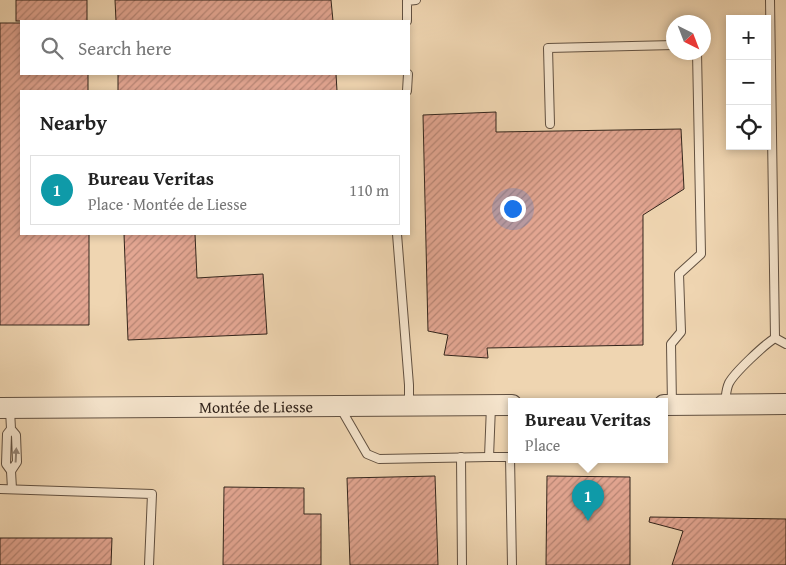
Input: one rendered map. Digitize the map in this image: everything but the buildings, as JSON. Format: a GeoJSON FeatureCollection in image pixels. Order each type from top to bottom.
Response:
{"type":"FeatureCollection","features":[{"type":"Feature","properties":{"kind":"street"},"geometry":{"type":"LineString","coordinates":[[668,405],[786,404]]}},
{"type":"Feature","properties":{"kind":"street","name":"Montée de Liesse"},"geometry":{"type":"LineString","coordinates":[[5,408],[508,405]]}},
{"type":"Feature","properties":{"kind":"lane"},"geometry":{"type":"LineString","coordinates":[[408,20],[407,0],[416,0]]}},
{"type":"Feature","properties":{"kind":"lane"},"geometry":{"type":"LineString","coordinates":[[770,0],[776,338]]}},
{"type":"Feature","properties":{"kind":"lane"},"geometry":{"type":"LineString","coordinates":[[550,124],[548,48],[666,45]]}},
{"type":"Feature","properties":{"kind":"lane"},"geometry":{"type":"LineString","coordinates":[[668,405],[671,344],[681,332],[679,274],[701,254],[697,60]]}},
{"type":"Feature","properties":{"kind":"lane"},"geometry":{"type":"LineString","coordinates":[[407,90],[408,75]]}},
{"type":"Feature","properties":{"kind":"lane"},"geometry":{"type":"LineString","coordinates":[[397,235],[409,385],[408,406]]}},
{"type":"Feature","properties":{"kind":"lane"},"geometry":{"type":"LineString","coordinates":[[776,338],[786,344]]}},
{"type":"Feature","properties":{"kind":"lane"},"geometry":{"type":"LineString","coordinates":[[725,404],[726,389],[730,381],[767,344],[776,338]]}},
{"type":"Feature","properties":{"kind":"lane"},"geometry":{"type":"LineString","coordinates":[[489,457],[491,405]]}},
{"type":"Feature","properties":{"kind":"lane"},"geometry":{"type":"LineString","coordinates":[[340,406],[367,454],[379,458],[508,457]]}},
{"type":"Feature","properties":{"kind":"lane"},"geometry":{"type":"LineString","coordinates":[[5,408],[10,429],[6,434],[6,464],[11,471],[12,489]]}},
{"type":"Feature","properties":{"kind":"lane"},"geometry":{"type":"LineString","coordinates":[[461,457],[462,565]]}},
{"type":"Feature","properties":{"kind":"lane"},"geometry":{"type":"LineString","coordinates":[[511,463],[512,565]]}},
{"type":"Feature","properties":{"kind":"lane"},"geometry":{"type":"LineString","coordinates":[[0,488],[152,494],[150,565]]}},
{"type":"Feature","properties":{"kind":"place","name":"Bureau Veritas"},"geometry":{"type":"Point","coordinates":[588,521]}}]}
